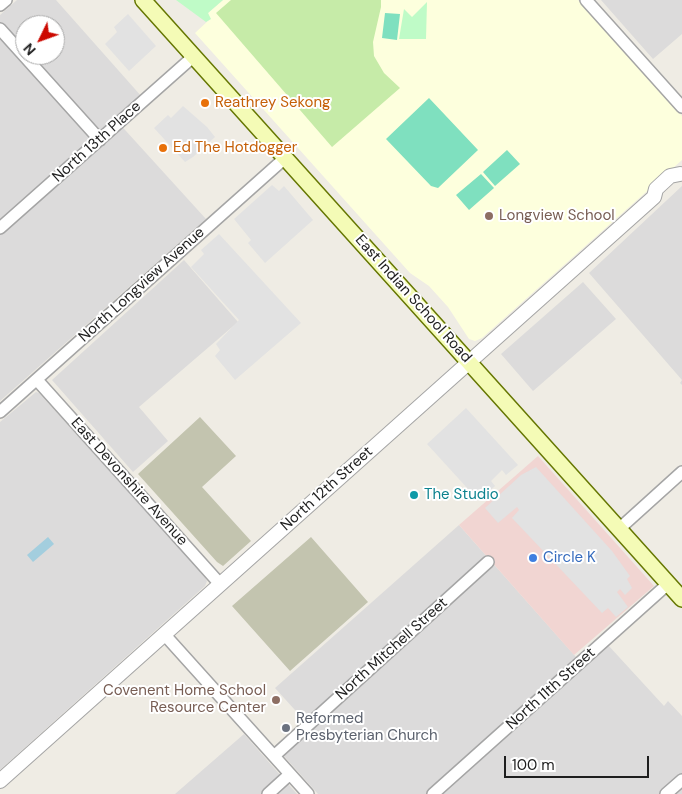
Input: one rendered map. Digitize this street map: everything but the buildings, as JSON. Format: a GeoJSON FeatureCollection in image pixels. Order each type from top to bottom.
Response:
{"type":"FeatureCollection","features":[{"type":"Feature","properties":{"kind":"main road","name":"East Indian School Road"},"geometry":{"type":"LineString","coordinates":[[143,0],[471,362],[682,599]]}},
{"type":"Feature","properties":{"kind":"street"},"geometry":{"type":"LineString","coordinates":[[0,5],[6,0]]}},
{"type":"Feature","properties":{"kind":"street"},"geometry":{"type":"LineString","coordinates":[[586,0],[682,108]]}},
{"type":"Feature","properties":{"kind":"street"},"geometry":{"type":"LineString","coordinates":[[0,29],[100,140]]}},
{"type":"Feature","properties":{"kind":"street","name":"North 13th Place"},"geometry":{"type":"LineString","coordinates":[[2,224],[194,56]]}},
{"type":"Feature","properties":{"kind":"street","name":"North Longview Avenue"},"geometry":{"type":"LineString","coordinates":[[0,412],[285,158]]}},
{"type":"Feature","properties":{"kind":"street","name":"North 12th Street"},"geometry":{"type":"LineString","coordinates":[[0,781],[654,197],[662,196],[673,186],[681,173]]}},
{"type":"Feature","properties":{"kind":"street","name":"East Devonshire Avenue"},"geometry":{"type":"LineString","coordinates":[[37,380],[220,584]]}},
{"type":"Feature","properties":{"kind":"street"},"geometry":{"type":"LineString","coordinates":[[619,529],[682,472]]}},
{"type":"Feature","properties":{"kind":"street","name":"North Mitchell Street"},"geometry":{"type":"LineString","coordinates":[[274,756],[488,562]]}},
{"type":"Feature","properties":{"kind":"street","name":"North 11th Street"},"geometry":{"type":"LineString","coordinates":[[433,794],[669,583]]}},
{"type":"Feature","properties":{"kind":"street"},"geometry":{"type":"LineString","coordinates":[[164,634],[308,794]]}},
{"type":"Feature","properties":{"kind":"street"},"geometry":{"type":"LineString","coordinates":[[268,794],[290,774]]}},
{"type":"Feature","properties":{"kind":"street"},"geometry":{"type":"LineString","coordinates":[[666,794],[682,780]]}},
{"type":"Feature","properties":{"kind":"shaded area"},"geometry":{"type":"Polygon","coordinates":[[[17,0],[56,0],[142,97],[116,120],[206,219],[0,401],[0,15],[17,0]]]}},
{"type":"Feature","properties":{"kind":"shaded area","name":"Longview School"},"geometry":{"type":"Polygon","coordinates":[[[223,0],[578,0],[682,116],[682,160],[482,338],[475,341],[469,339],[448,307],[429,286],[410,273],[195,33],[210,19],[208,13],[223,0]]]}},
{"type":"Feature","properties":{"kind":"shaded area"},"geometry":{"type":"Polygon","coordinates":[[[601,0],[682,0],[682,34],[653,59],[601,0]]]}},
{"type":"Feature","properties":{"kind":"shaded area"},"geometry":{"type":"Polygon","coordinates":[[[128,14],[156,46],[129,71],[105,44],[117,32],[114,27],[128,14]]]}},
{"type":"Feature","properties":{"kind":"shaded area"},"geometry":{"type":"Polygon","coordinates":[[[183,106],[207,127],[215,137],[185,162],[154,128],[168,115],[171,118],[183,106]]]}},
{"type":"Feature","properties":{"kind":"shaded area"},"geometry":{"type":"Polygon","coordinates":[[[272,185],[279,191],[284,186],[313,220],[265,263],[248,243],[251,240],[234,219],[272,185]]]}},
{"type":"Feature","properties":{"kind":"shaded area"},"geometry":{"type":"Polygon","coordinates":[[[682,186],[682,380],[589,273],[682,186]]]}},
{"type":"Feature","properties":{"kind":"shaded area"},"geometry":{"type":"Polygon","coordinates":[[[219,234],[301,323],[235,380],[215,356],[220,350],[216,344],[239,320],[191,267],[204,254],[201,250],[219,234]]]}},
{"type":"Feature","properties":{"kind":"shaded area"},"geometry":{"type":"Polygon","coordinates":[[[184,260],[238,322],[139,407],[168,441],[133,472],[52,380],[184,260]]]}},
{"type":"Feature","properties":{"kind":"shaded area"},"geometry":{"type":"Polygon","coordinates":[[[583,282],[616,319],[533,391],[501,354],[583,282]]]}},
{"type":"Feature","properties":{"kind":"shaded area"},"geometry":{"type":"Polygon","coordinates":[[[36,392],[39,393],[204,575],[207,581],[205,586],[0,770],[0,422],[36,392]]]}},
{"type":"Feature","properties":{"kind":"shaded area"},"geometry":{"type":"Polygon","coordinates":[[[466,408],[518,465],[506,475],[502,470],[491,481],[495,486],[479,501],[427,444],[466,408]]]}},
{"type":"Feature","properties":{"kind":"shaded area"},"geometry":{"type":"Polygon","coordinates":[[[200,417],[236,456],[202,487],[251,541],[223,566],[217,562],[138,474],[200,417]]]}},
{"type":"Feature","properties":{"kind":"shaded area"},"geometry":{"type":"Polygon","coordinates":[[[538,456],[654,586],[574,655],[459,525],[538,456]]]}},
{"type":"Feature","properties":{"kind":"shaded area"},"geometry":{"type":"Polygon","coordinates":[[[536,467],[612,551],[630,576],[627,579],[632,588],[625,595],[620,589],[617,592],[628,607],[616,617],[608,608],[602,613],[512,518],[519,510],[517,507],[498,523],[485,508],[521,475],[536,467]]]}},
{"type":"Feature","properties":{"kind":"shaded area"},"geometry":{"type":"Polygon","coordinates":[[[459,525],[584,666],[608,645],[664,706],[668,701],[682,716],[682,794],[318,794],[275,746],[304,720],[275,688],[459,525]]]}},
{"type":"Feature","properties":{"kind":"shaded area"},"geometry":{"type":"Polygon","coordinates":[[[311,537],[368,602],[290,671],[232,606],[311,537]]]}},
{"type":"Feature","properties":{"kind":"shaded area"},"geometry":{"type":"Polygon","coordinates":[[[244,734],[297,794],[175,794],[244,734]]]}},
{"type":"Feature","properties":{"kind":"green space"},"geometry":{"type":"Polygon","coordinates":[[[176,0],[223,0],[208,13],[211,19],[206,22],[176,0]]]}},
{"type":"Feature","properties":{"kind":"green space"},"geometry":{"type":"Polygon","coordinates":[[[231,0],[381,0],[373,42],[374,56],[384,73],[400,88],[332,147],[216,13],[231,0]]]}},
{"type":"Feature","properties":{"kind":"green space"},"geometry":{"type":"Polygon","coordinates":[[[427,2],[426,39],[399,39],[404,9],[412,17],[427,2]]]}},
{"type":"Feature","properties":{"kind":"green space"},"geometry":{"type":"Polygon","coordinates":[[[385,13],[400,14],[397,40],[382,38],[385,13]]]}},
{"type":"Feature","properties":{"kind":"green space"},"geometry":{"type":"Polygon","coordinates":[[[429,98],[478,150],[438,188],[431,186],[386,139],[429,98]]]}},
{"type":"Feature","properties":{"kind":"green space"},"geometry":{"type":"Polygon","coordinates":[[[507,150],[520,164],[495,186],[483,172],[507,150]]]}},
{"type":"Feature","properties":{"kind":"green space"},"geometry":{"type":"Polygon","coordinates":[[[481,174],[494,188],[469,210],[456,195],[481,174]]]}},
{"type":"Feature","properties":{"kind":"water"},"geometry":{"type":"Polygon","coordinates":[[[48,537],[54,544],[33,562],[27,555],[48,537]]]}},
{"type":"Feature","properties":{"kind":"place","name":"Reathrey Sekong"},"geometry":{"type":"Point","coordinates":[205,103]}},
{"type":"Feature","properties":{"kind":"place","name":"Ed The Hotdogger"},"geometry":{"type":"Point","coordinates":[163,148]}},
{"type":"Feature","properties":{"kind":"place","name":"Longview School"},"geometry":{"type":"Point","coordinates":[489,216]}},
{"type":"Feature","properties":{"kind":"place","name":"The Studio"},"geometry":{"type":"Point","coordinates":[414,495]}},
{"type":"Feature","properties":{"kind":"place","name":"Circle K"},"geometry":{"type":"Point","coordinates":[533,558]}},
{"type":"Feature","properties":{"kind":"place","name":"Covenent Home School Resource Center"},"geometry":{"type":"Point","coordinates":[276,700]}},
{"type":"Feature","properties":{"kind":"place","name":"Reformed Presbyterian Church"},"geometry":{"type":"Point","coordinates":[286,728]}}]}
